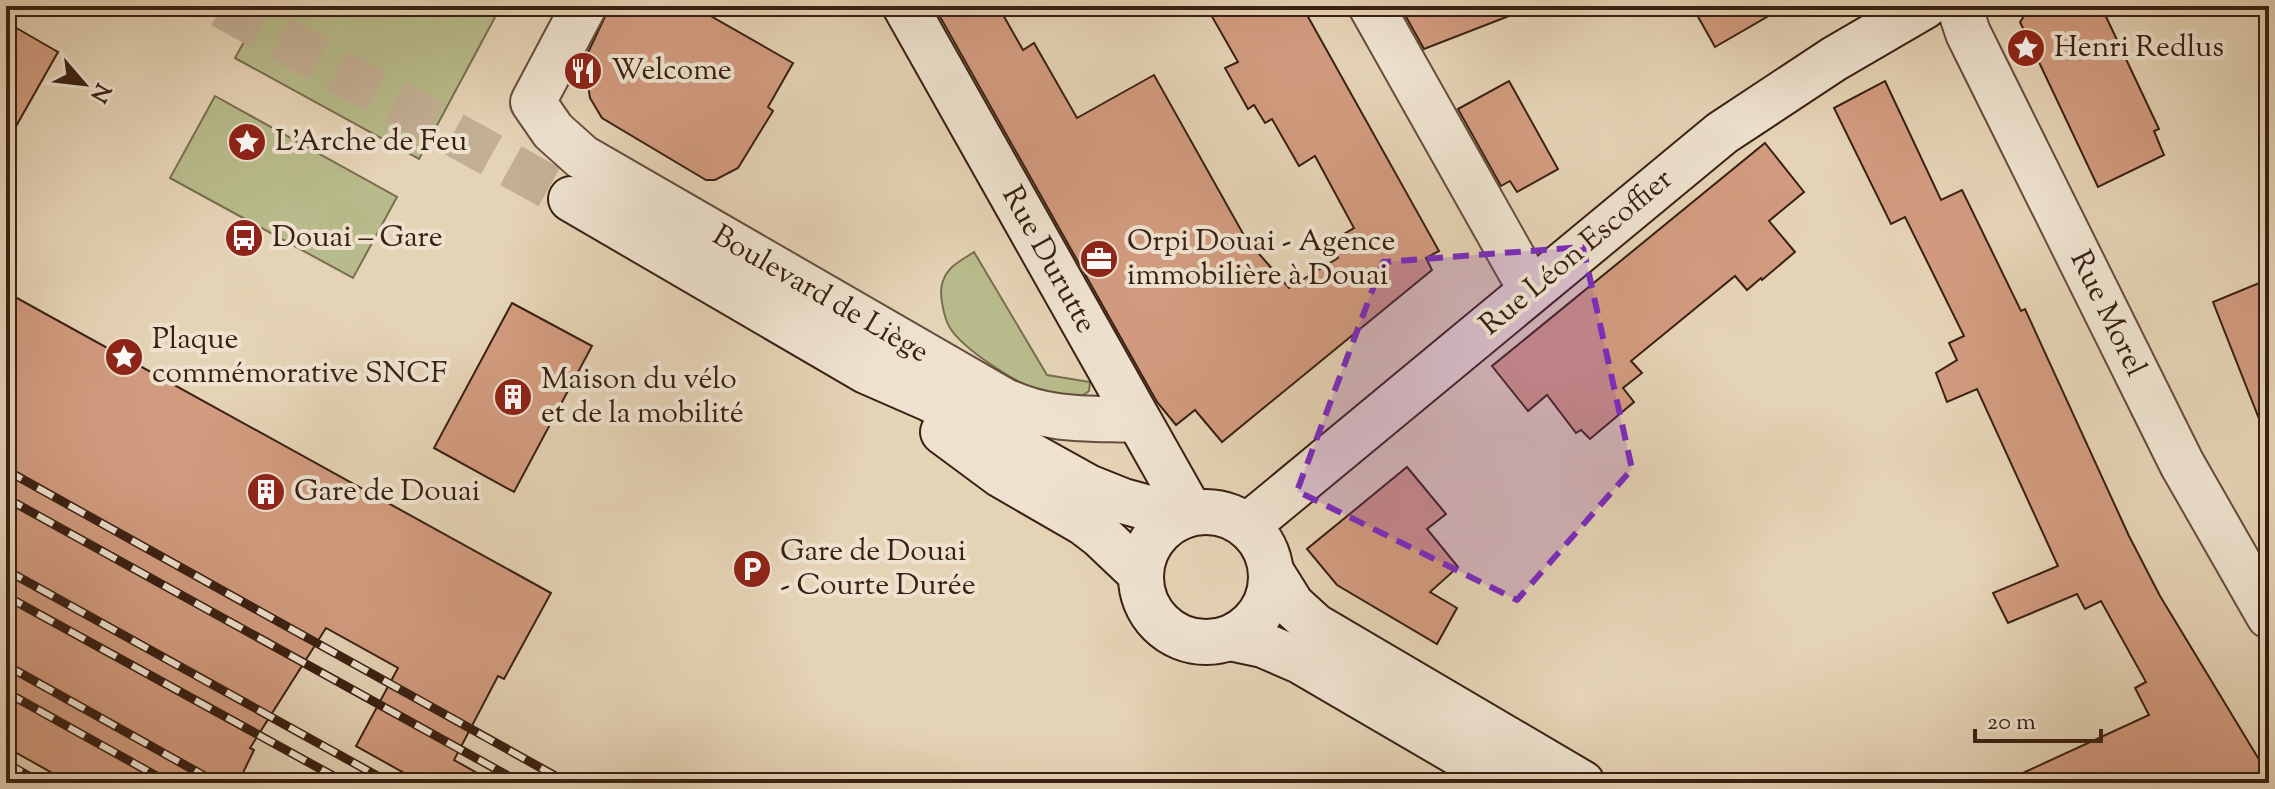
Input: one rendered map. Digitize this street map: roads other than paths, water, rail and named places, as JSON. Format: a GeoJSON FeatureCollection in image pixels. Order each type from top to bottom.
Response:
{"type":"FeatureCollection","features":[{"type":"Feature","properties":{"kind":"street","name":"Boulevard de Liège"},"geometry":{"type":"LineString","coordinates":[[584,6],[533,102],[553,131],[582,157],[1003,400],[1049,416],[1138,420]]}},
{"type":"Feature","properties":{"kind":"street","name":"Rue Durutte"},"geometry":{"type":"LineString","coordinates":[[905,6],[1138,420],[1186,515]]}},
{"type":"Feature","properties":{"kind":"street"},"geometry":{"type":"LineString","coordinates":[[1371,6],[1531,290]]}},
{"type":"Feature","properties":{"kind":"street","name":"Rue Léon Escoffier"},"geometry":{"type":"LineString","coordinates":[[1247,526],[1722,133],[1786,88],[1925,6]]}},
{"type":"Feature","properties":{"kind":"street","name":"Rue Morel"},"geometry":{"type":"LineString","coordinates":[[1959,6],[1968,33],[2182,464],[2269,616]]}},
{"type":"Feature","properties":{"kind":"street","name":"Boulevard de Liège"},"geometry":{"type":"LineString","coordinates":[[571,199],[866,371],[930,399],[1104,494],[1186,515]]}},
{"type":"Feature","properties":{"kind":"street","name":"Boulevard de Liège"},"geometry":{"type":"LineString","coordinates":[[866,371],[978,459],[1093,530],[1141,574]]}},
{"type":"Feature","properties":{"kind":"street"},"geometry":{"type":"LineString","coordinates":[[1272,573],[1270,591],[1263,608],[1246,629],[1216,642],[1186,639],[1168,630],[1152,614],[1141,585],[1145,556],[1165,526],[1186,515],[1215,512],[1227,515],[1247,526],[1262,542],[1272,573],[1292,605],[1315,626],[1582,783]]}},
{"type":"Feature","properties":{"kind":"street"},"geometry":{"type":"LineString","coordinates":[[1230,638],[1263,645],[1300,661],[1509,783]]}},
{"type":"Feature","properties":{"kind":"tunnel"},"geometry":{"type":"LineString","coordinates":[[222,6],[571,199]]}},
{"type":"Feature","properties":{"kind":"railway"},"geometry":{"type":"LineString","coordinates":[[6,470],[568,783]]}},
{"type":"Feature","properties":{"kind":"railway"},"geometry":{"type":"LineString","coordinates":[[6,498],[521,783]]}},
{"type":"Feature","properties":{"kind":"railway"},"geometry":{"type":"LineString","coordinates":[[6,570],[390,783]]}},
{"type":"Feature","properties":{"kind":"railway"},"geometry":{"type":"LineString","coordinates":[[6,596],[346,783]]}},
{"type":"Feature","properties":{"kind":"railway"},"geometry":{"type":"LineString","coordinates":[[6,665],[217,783]]}},
{"type":"Feature","properties":{"kind":"railway"},"geometry":{"type":"LineString","coordinates":[[6,692],[169,783]]}},
{"type":"Feature","properties":{"kind":"railway"},"geometry":{"type":"LineString","coordinates":[[6,763],[41,783]]}},
{"type":"Feature","properties":{"kind":"railway"},"geometry":{"type":"LineString","coordinates":[[726,779],[733,783]]}},
{"type":"Feature","properties":{"kind":"place","name":"Henri Redlus"},"geometry":{"type":"Point","coordinates":[2026,48]}},
{"type":"Feature","properties":{"kind":"place","name":"Welcome"},"geometry":{"type":"Point","coordinates":[583,71]}},
{"type":"Feature","properties":{"kind":"place","name":"L'Arche de Feu"},"geometry":{"type":"Point","coordinates":[247,142]}},
{"type":"Feature","properties":{"kind":"place","name":"Douai – Gare"},"geometry":{"type":"Point","coordinates":[244,238]}},
{"type":"Feature","properties":{"kind":"place","name":"Orpi Douai - Agence immobilière à Douai"},"geometry":{"type":"Point","coordinates":[1099,259]}},
{"type":"Feature","properties":{"kind":"place","name":"Plaque commémorative SNCF"},"geometry":{"type":"Point","coordinates":[124,357]}},
{"type":"Feature","properties":{"kind":"place","name":"Maison du vélo et de la mobilité"},"geometry":{"type":"Point","coordinates":[513,397]}},
{"type":"Feature","properties":{"kind":"place","name":"Gare de Douai"},"geometry":{"type":"Point","coordinates":[266,492]}},
{"type":"Feature","properties":{"kind":"place","name":"Gare de Douai - Courte Durée"},"geometry":{"type":"Point","coordinates":[752,569]}}]}
